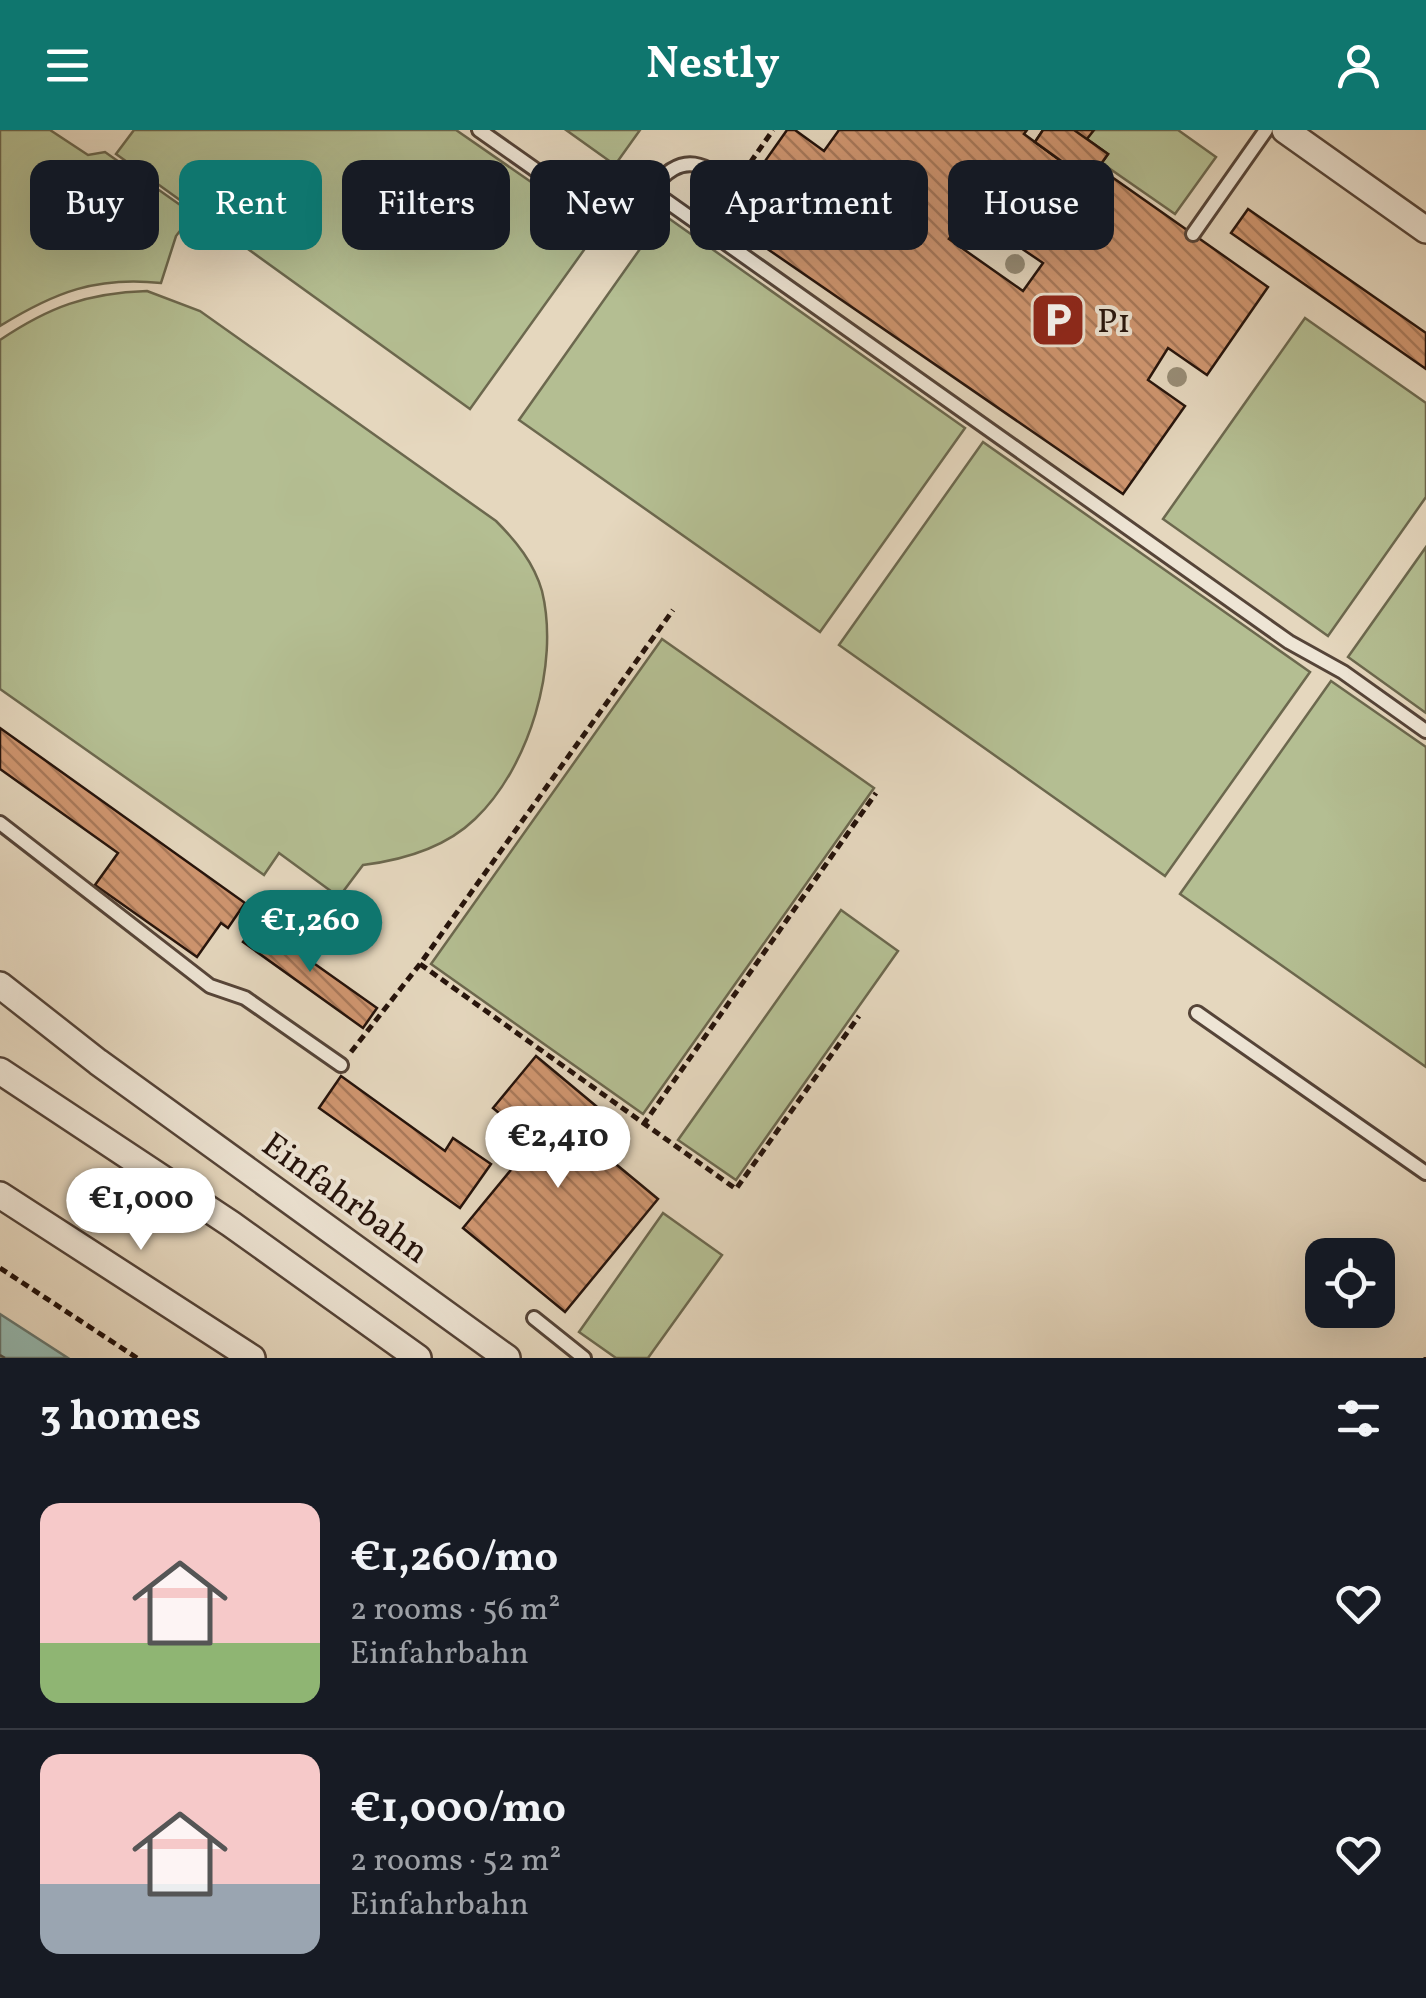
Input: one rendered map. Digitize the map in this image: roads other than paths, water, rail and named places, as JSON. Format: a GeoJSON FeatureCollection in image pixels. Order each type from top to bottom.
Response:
{"type":"FeatureCollection","features":[{"type":"Feature","properties":{"kind":"street"},"geometry":{"type":"LineString","coordinates":[[1284,130],[1426,230]]}},
{"type":"Feature","properties":{"kind":"street","name":"Einfahrbahn"},"geometry":{"type":"LineString","coordinates":[[0,985],[98,1062],[507,1358]]}},
{"type":"Feature","properties":{"kind":"street"},"geometry":{"type":"LineString","coordinates":[[0,1071],[230,1224],[418,1358]]}},
{"type":"Feature","properties":{"kind":"street"},"geometry":{"type":"LineString","coordinates":[[0,1195],[252,1358]]}},
{"type":"Feature","properties":{"kind":"lane"},"geometry":{"type":"LineString","coordinates":[[479,130],[530,166]]}},
{"type":"Feature","properties":{"kind":"lane"},"geometry":{"type":"LineString","coordinates":[[1193,234],[1266,130]]}},
{"type":"Feature","properties":{"kind":"lane"},"geometry":{"type":"LineString","coordinates":[[670,204],[1289,642],[1343,672],[1426,731]]}},
{"type":"Feature","properties":{"kind":"lane"},"geometry":{"type":"LineString","coordinates":[[0,823],[210,986],[245,998],[342,1065]]}},
{"type":"Feature","properties":{"kind":"lane"},"geometry":{"type":"LineString","coordinates":[[1197,1013],[1426,1173]]}},
{"type":"Feature","properties":{"kind":"lane"},"geometry":{"type":"LineString","coordinates":[[534,1318],[584,1358]]}},
{"type":"Feature","properties":{"kind":"water"},"geometry":{"type":"Polygon","coordinates":[[[0,1314],[68,1358],[0,1358],[0,1314]]]}},
{"type":"Feature","properties":{"kind":"place","name":"P1"},"geometry":{"type":"Point","coordinates":[1058,320]}}]}
